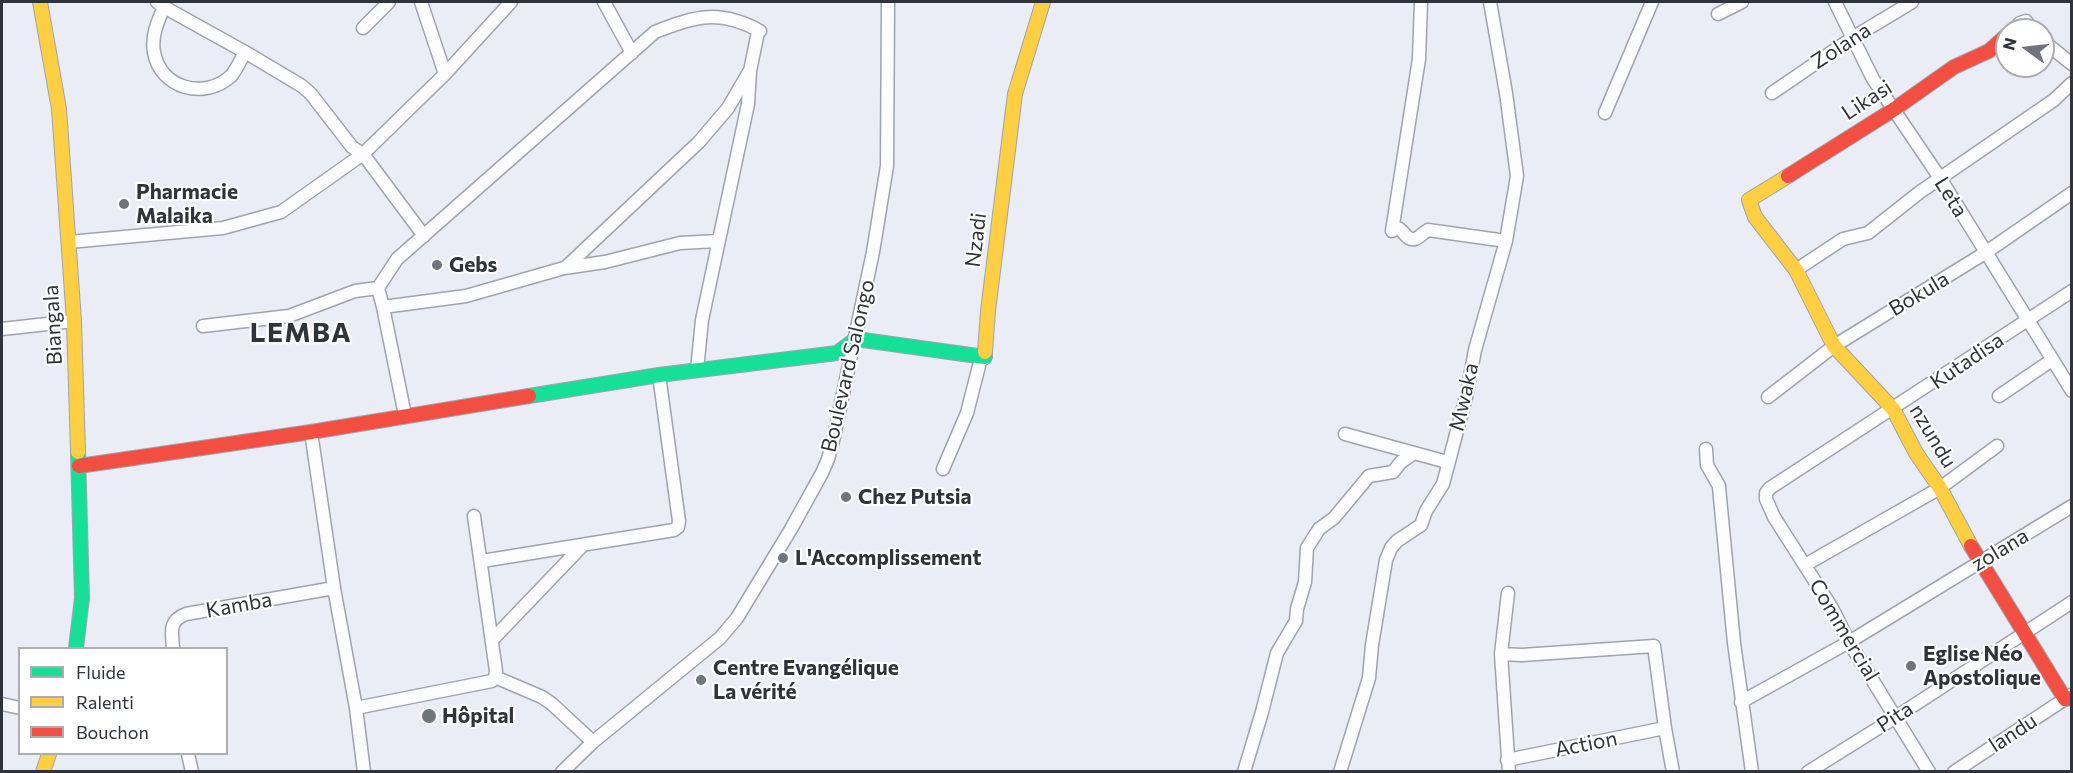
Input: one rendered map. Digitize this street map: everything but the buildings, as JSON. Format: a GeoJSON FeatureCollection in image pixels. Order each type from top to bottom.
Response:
{"type":"FeatureCollection","features":[{"type":"Feature","properties":{"kind":"street","name":"Biangala"},"geometry":{"type":"LineString","coordinates":[[40,2],[59,109],[74,321],[82,597],[76,647]]}},
{"type":"Feature","properties":{"kind":"street"},"geometry":{"type":"LineString","coordinates":[[363,28],[389,2]]}},
{"type":"Feature","properties":{"kind":"street"},"geometry":{"type":"LineString","coordinates":[[421,2],[445,74]]}},
{"type":"Feature","properties":{"kind":"street"},"geometry":{"type":"LineString","coordinates":[[69,242],[223,228],[281,212],[363,154],[445,74],[511,2]]}},
{"type":"Feature","properties":{"kind":"street"},"geometry":{"type":"LineString","coordinates":[[604,2],[632,53]]}},
{"type":"Feature","properties":{"kind":"street","name":"Boulevard Salongo"},"geometry":{"type":"LineString","coordinates":[[562,771],[593,742],[720,639],[737,618],[791,529],[828,459],[856,339],[887,166],[888,2]]}},
{"type":"Feature","properties":{"kind":"street","name":"Nzadi"},"geometry":{"type":"LineString","coordinates":[[985,357],[988,311],[1015,94],[1043,2]]}},
{"type":"Feature","properties":{"kind":"street"},"geometry":{"type":"LineString","coordinates":[[1421,2],[1419,59],[1392,231],[1398,228],[1403,230],[1411,239],[1417,238],[1428,230],[1506,241]]}},
{"type":"Feature","properties":{"kind":"street","name":"Mwaka"},"geometry":{"type":"LineString","coordinates":[[1340,771],[1369,678],[1386,560],[1391,548],[1420,525],[1443,484],[1467,393],[1475,350],[1506,241],[1517,176],[1506,93],[1490,2]]}},
{"type":"Feature","properties":{"kind":"street"},"geometry":{"type":"LineString","coordinates":[[1605,113],[1652,2]]}},
{"type":"Feature","properties":{"kind":"street"},"geometry":{"type":"LineString","coordinates":[[1718,14],[1743,2]]}},
{"type":"Feature","properties":{"kind":"street","name":"Leta"},"geometry":{"type":"LineString","coordinates":[[1835,2],[1873,79],[1940,178],[2072,391]]}},
{"type":"Feature","properties":{"kind":"street","name":"Zolana"},"geometry":{"type":"LineString","coordinates":[[1772,93],[1854,37],[1912,2]]}},
{"type":"Feature","properties":{"kind":"street"},"geometry":{"type":"LineString","coordinates":[[245,52],[233,74],[223,82],[199,90],[183,87],[168,77],[159,66],[154,52],[155,26],[160,4],[245,52],[302,86],[311,94],[352,147],[363,154],[424,236]]}},
{"type":"Feature","properties":{"kind":"street"},"geometry":{"type":"LineString","coordinates":[[405,415],[378,288],[397,259],[655,32],[695,18],[724,17],[760,31],[750,71],[748,104],[702,320],[697,370]]}},
{"type":"Feature","properties":{"kind":"street","name":"Likasi"},"geometry":{"type":"LineString","coordinates":[[1749,200],[1893,110],[1954,67],[1989,51],[1995,46]]}},
{"type":"Feature","properties":{"kind":"street"},"geometry":{"type":"LineString","coordinates":[[2055,51],[2072,64]]}},
{"type":"Feature","properties":{"kind":"street"},"geometry":{"type":"LineString","coordinates":[[564,268],[699,142],[728,108],[750,71]]}},
{"type":"Feature","properties":{"kind":"street"},"geometry":{"type":"LineString","coordinates":[[1796,270],[1843,239],[1868,233],[1940,178],[2054,100],[2072,83]]}},
{"type":"Feature","properties":{"kind":"street","name":"Bokula"},"geometry":{"type":"LineString","coordinates":[[1768,397],[1834,346],[1986,254],[2072,193]]}},
{"type":"Feature","properties":{"kind":"street","name":"nzundu"},"geometry":{"type":"LineString","coordinates":[[1749,200],[1755,217],[1796,270],[1834,346],[1893,409],[1916,453],[1940,488],[1979,561],[2024,634],[2069,697]]}},
{"type":"Feature","properties":{"kind":"street"},"geometry":{"type":"LineString","coordinates":[[383,307],[466,296],[564,268],[605,262],[680,243],[718,241]]}},
{"type":"Feature","properties":{"kind":"street"},"geometry":{"type":"LineString","coordinates":[[203,326],[289,316],[355,291],[378,288]]}},
{"type":"Feature","properties":{"kind":"street","name":"Kutadisa"},"geometry":{"type":"LineString","coordinates":[[1770,488],[2072,291]]}},
{"type":"Feature","properties":{"kind":"street"},"geometry":{"type":"LineString","coordinates":[[2,328],[74,321]]}},
{"type":"Feature","properties":{"kind":"street"},"geometry":{"type":"LineString","coordinates":[[80,466],[310,432],[659,375],[837,353],[856,339],[985,357]]}},
{"type":"Feature","properties":{"kind":"street"},"geometry":{"type":"LineString","coordinates":[[943,469],[967,413],[980,362],[985,357]]}},
{"type":"Feature","properties":{"kind":"street"},"geometry":{"type":"LineString","coordinates":[[1999,396],[2052,360]]}},
{"type":"Feature","properties":{"kind":"street"},"geometry":{"type":"LineString","coordinates":[[482,561],[674,530],[678,527],[680,521],[659,375]]}},
{"type":"Feature","properties":{"kind":"street"},"geometry":{"type":"LineString","coordinates":[[310,432],[334,588],[356,708],[364,771]]}},
{"type":"Feature","properties":{"kind":"street"},"geometry":{"type":"LineString","coordinates":[[1344,434],[1447,462]]}},
{"type":"Feature","properties":{"kind":"street"},"geometry":{"type":"LineString","coordinates":[[1805,565],[1940,488],[1997,446]]}},
{"type":"Feature","properties":{"kind":"street"},"geometry":{"type":"LineString","coordinates":[[1706,449],[1707,465],[1719,486],[1741,702],[1752,771]]}},
{"type":"Feature","properties":{"kind":"street"},"geometry":{"type":"LineString","coordinates":[[1244,771],[1260,722],[1277,652],[1296,621],[1305,582],[1307,548],[1319,529],[1334,518],[1369,476],[1393,472],[1401,462],[1414,453]]}},
{"type":"Feature","properties":{"kind":"street","name":"Commercial"},"geometry":{"type":"LineString","coordinates":[[1770,488],[1766,493],[1766,499],[1774,517],[1832,608],[1849,642],[1929,771]]}},
{"type":"Feature","properties":{"kind":"street","name":"zolana"},"geometry":{"type":"LineString","coordinates":[[1741,702],[1849,642],[2072,506]]}},
{"type":"Feature","properties":{"kind":"street"},"geometry":{"type":"LineString","coordinates":[[356,708],[492,681],[495,677],[482,561],[474,516]]}},
{"type":"Feature","properties":{"kind":"street"},"geometry":{"type":"LineString","coordinates":[[492,640],[584,545]]}},
{"type":"Feature","properties":{"kind":"street","name":"Kamba"},"geometry":{"type":"LineString","coordinates":[[173,647],[173,624],[177,618],[186,614],[334,588]]}},
{"type":"Feature","properties":{"kind":"street"},"geometry":{"type":"LineString","coordinates":[[1508,593],[1501,654],[1508,766]]}},
{"type":"Feature","properties":{"kind":"street","name":"Pita"},"geometry":{"type":"LineString","coordinates":[[1808,771],[1896,717],[2072,602]]}},
{"type":"Feature","properties":{"kind":"street"},"geometry":{"type":"LineString","coordinates":[[1501,654],[1522,655],[1654,646],[1673,771]]}},
{"type":"Feature","properties":{"kind":"street"},"geometry":{"type":"LineString","coordinates":[[495,677],[552,704],[593,742]]}},
{"type":"Feature","properties":{"kind":"street","name":"landu"},"geometry":{"type":"LineString","coordinates":[[1954,771],[2069,697]]}},
{"type":"Feature","properties":{"kind":"street"},"geometry":{"type":"LineString","coordinates":[[2,704],[18,708]]}},
{"type":"Feature","properties":{"kind":"street","name":"Action"},"geometry":{"type":"LineString","coordinates":[[1508,766],[1665,728]]}},
{"type":"Feature","properties":{"kind":"street"},"geometry":{"type":"LineString","coordinates":[[44,771],[48,755]]}},
{"type":"Feature","properties":{"kind":"street"},"geometry":{"type":"LineString","coordinates":[[188,755],[192,771]]}},
{"type":"Feature","properties":{"kind":"traffic: fast"},"geometry":{"type":"LineString","coordinates":[[529,396],[659,375],[837,353],[856,339],[985,357],[985,352]]}},
{"type":"Feature","properties":{"kind":"traffic: fast"},"geometry":{"type":"LineString","coordinates":[[76,647],[82,598],[78,452]]}},
{"type":"Feature","properties":{"kind":"traffic: slow"},"geometry":{"type":"LineString","coordinates":[[40,2],[59,109],[74,321],[78,452]]}},
{"type":"Feature","properties":{"kind":"traffic: slow"},"geometry":{"type":"LineString","coordinates":[[985,352],[1015,94],[1043,2]]}},
{"type":"Feature","properties":{"kind":"traffic: slow"},"geometry":{"type":"LineString","coordinates":[[1788,176],[1749,200],[1755,217],[1796,270],[1834,346],[1893,409],[1971,546]]}},
{"type":"Feature","properties":{"kind":"traffic: slow"},"geometry":{"type":"LineString","coordinates":[[43,772],[49,755]]}},
{"type":"Feature","properties":{"kind":"traffic: jam"},"geometry":{"type":"LineString","coordinates":[[1788,176],[1893,110],[1954,67],[1989,51],[1995,46]]}},
{"type":"Feature","properties":{"kind":"traffic: jam"},"geometry":{"type":"LineString","coordinates":[[79,466],[311,432],[529,396]]}},
{"type":"Feature","properties":{"kind":"traffic: jam"},"geometry":{"type":"LineString","coordinates":[[1971,546],[2065,699],[2072,698]]}},
{"type":"Feature","properties":{"kind":"place","name":"Pharmacie Malaika"},"geometry":{"type":"Point","coordinates":[124,204]}},
{"type":"Feature","properties":{"kind":"place","name":"Gebs"},"geometry":{"type":"Point","coordinates":[437,265]}},
{"type":"Feature","properties":{"kind":"place","name":"Chez Putsia"},"geometry":{"type":"Point","coordinates":[846,497]}},
{"type":"Feature","properties":{"kind":"place","name":"L'Accomplissement"},"geometry":{"type":"Point","coordinates":[783,558]}},
{"type":"Feature","properties":{"kind":"place","name":"Eglise Néo Apostolique"},"geometry":{"type":"Point","coordinates":[1911,666]}},
{"type":"Feature","properties":{"kind":"place","name":"Centre Evangélique La vérité"},"geometry":{"type":"Point","coordinates":[701,680]}},
{"type":"Feature","properties":{"kind":"place","name":"Hôpital"},"geometry":{"type":"Point","coordinates":[429,716]}},
{"type":"Feature","properties":{"kind":"district","name":"LEMBA"},"geometry":{"type":"Point","coordinates":[301,333]}}]}
